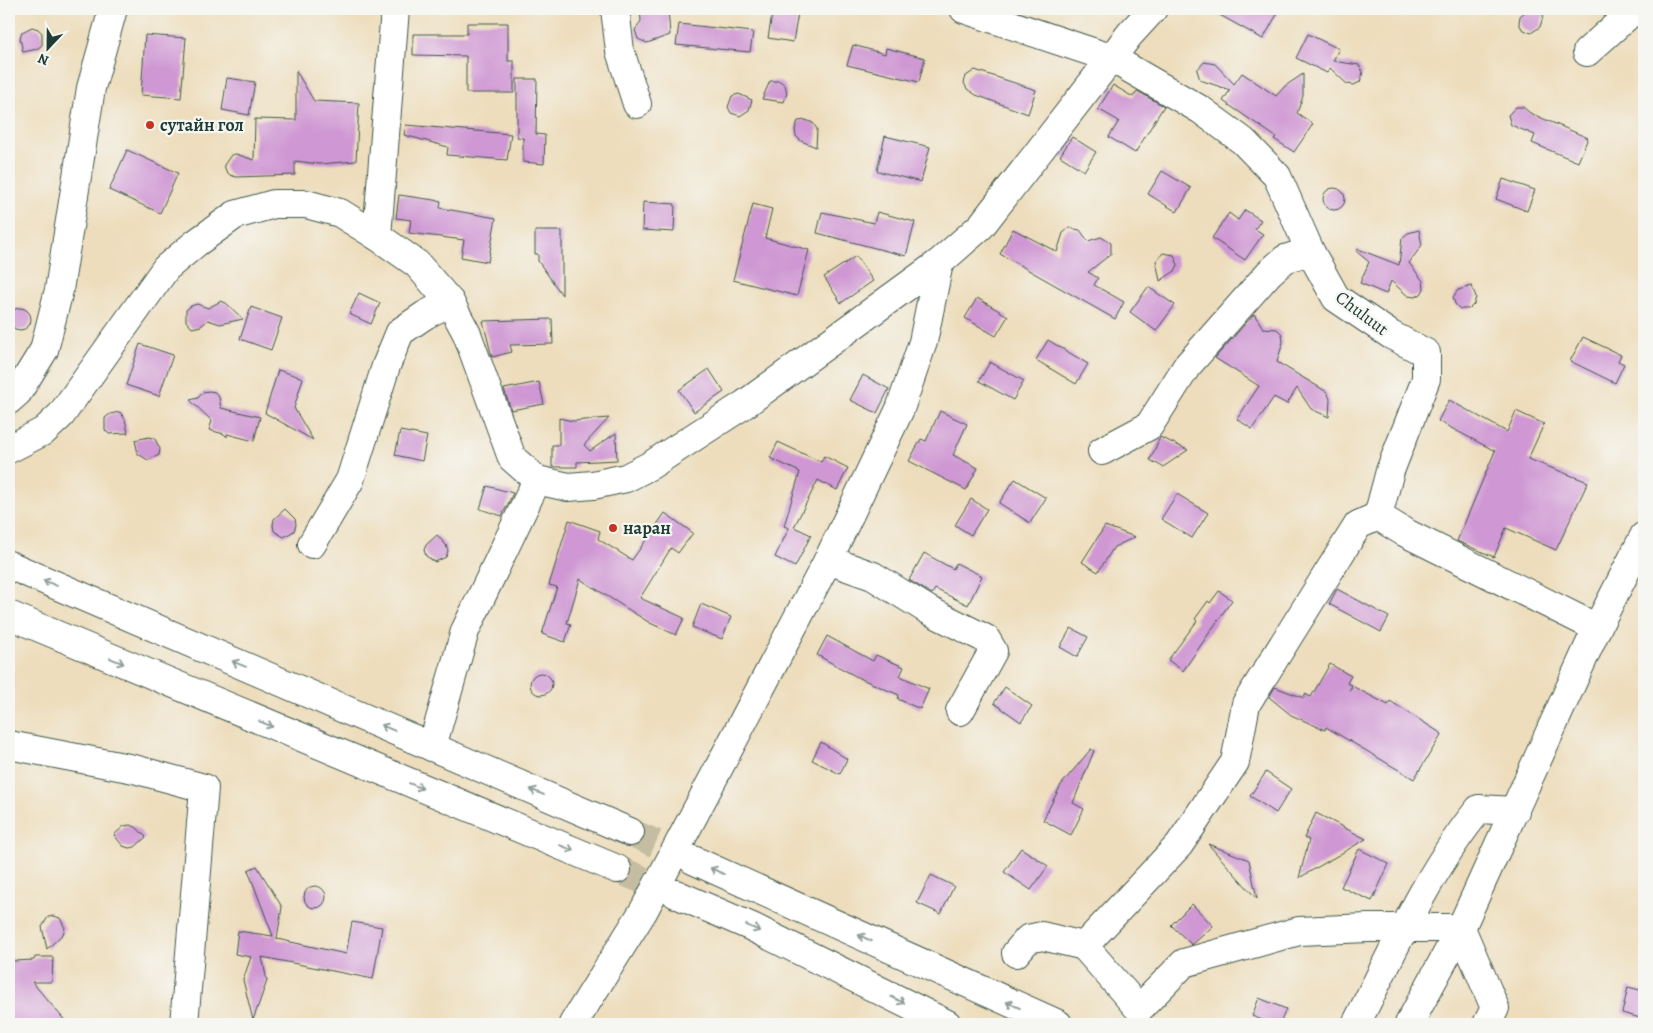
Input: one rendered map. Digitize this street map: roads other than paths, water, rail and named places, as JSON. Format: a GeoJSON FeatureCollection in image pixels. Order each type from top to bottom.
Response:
{"type":"FeatureCollection","features":[{"type":"Feature","properties":{"kind":"street"},"geometry":{"type":"LineString","coordinates":[[9,400],[18,392],[44,350],[59,290],[91,88],[113,9]]}},
{"type":"Feature","properties":{"kind":"street"},"geometry":{"type":"LineString","coordinates":[[377,236],[395,9]]}},
{"type":"Feature","properties":{"kind":"street"},"geometry":{"type":"LineString","coordinates":[[615,9],[620,51],[637,104]]}},
{"type":"Feature","properties":{"kind":"street","name":"Chuluut"},"geometry":{"type":"LineString","coordinates":[[964,9],[1113,58],[1201,110],[1243,141],[1277,176],[1310,251],[1336,298],[1391,335],[1426,353],[1426,378],[1390,471],[1378,516]]}},
{"type":"Feature","properties":{"kind":"street"},"geometry":{"type":"LineString","coordinates":[[9,449],[44,431],[61,415],[166,268],[196,242],[235,215],[274,204],[306,204],[340,213],[377,236],[417,264],[450,302],[467,334],[512,458],[537,480],[568,487],[593,485],[626,478],[651,465],[745,404],[939,263],[981,226],[1130,34],[1153,9]]}},
{"type":"Feature","properties":{"kind":"street"},"geometry":{"type":"LineString","coordinates":[[1586,52],[1636,9]]}},
{"type":"Feature","properties":{"kind":"street"},"geometry":{"type":"LineString","coordinates":[[1102,451],[1149,426],[1187,366],[1269,273],[1285,259],[1310,251]]}},
{"type":"Feature","properties":{"kind":"street"},"geometry":{"type":"LineString","coordinates":[[572,1024],[644,910],[828,560],[900,409],[923,342],[939,263]]}},
{"type":"Feature","properties":{"kind":"street"},"geometry":{"type":"LineString","coordinates":[[312,544],[350,480],[386,366],[400,332],[425,315],[450,302]]}},
{"type":"Feature","properties":{"kind":"street"},"geometry":{"type":"LineString","coordinates":[[432,747],[465,631],[537,480]]}},
{"type":"Feature","properties":{"kind":"street"},"geometry":{"type":"LineString","coordinates":[[1084,946],[1179,845],[1235,762],[1246,704],[1358,525],[1378,516],[1404,532],[1597,628]]}},
{"type":"Feature","properties":{"kind":"street"},"geometry":{"type":"LineString","coordinates":[[1409,1024],[1461,928],[1597,628],[1644,536]]}},
{"type":"Feature","properties":{"kind":"street"},"geometry":{"type":"LineString","coordinates":[[828,560],[873,576],[928,610],[986,639],[993,652],[960,710]]}},
{"type":"Feature","properties":{"kind":"street"},"geometry":{"type":"LineString","coordinates":[[9,565],[630,832]]}},
{"type":"Feature","properties":{"kind":"street"},"geometry":{"type":"LineString","coordinates":[[9,615],[617,869]]}},
{"type":"Feature","properties":{"kind":"street"},"geometry":{"type":"LineString","coordinates":[[9,745],[134,769],[204,788],[184,1024]]}},
{"type":"Feature","properties":{"kind":"street"},"geometry":{"type":"LineString","coordinates":[[1356,1024],[1406,927],[1457,835],[1479,808],[1515,811]]}},
{"type":"Feature","properties":{"kind":"street"},"geometry":{"type":"LineString","coordinates":[[693,860],[1058,1024]]}},
{"type":"Feature","properties":{"kind":"street"},"geometry":{"type":"LineString","coordinates":[[676,894],[752,927],[947,1024]]}},
{"type":"Feature","properties":{"kind":"street"},"geometry":{"type":"LineString","coordinates":[[1016,953],[1028,939],[1042,936],[1084,946],[1139,1009],[1184,963],[1299,931],[1406,927],[1461,928]]}},
{"type":"Feature","properties":{"kind":"street"},"geometry":{"type":"LineString","coordinates":[[1461,928],[1495,1008],[1487,1024]]}},
{"type":"Feature","properties":{"kind":"tunnel"},"geometry":{"type":"LineString","coordinates":[[630,832],[693,860]]}},
{"type":"Feature","properties":{"kind":"tunnel"},"geometry":{"type":"LineString","coordinates":[[617,869],[676,894]]}},
{"type":"Feature","properties":{"kind":"place","name":"сутайн гол"},"geometry":{"type":"Point","coordinates":[150,125]}},
{"type":"Feature","properties":{"kind":"place","name":"наран"},"geometry":{"type":"Point","coordinates":[613,528]}}]}
